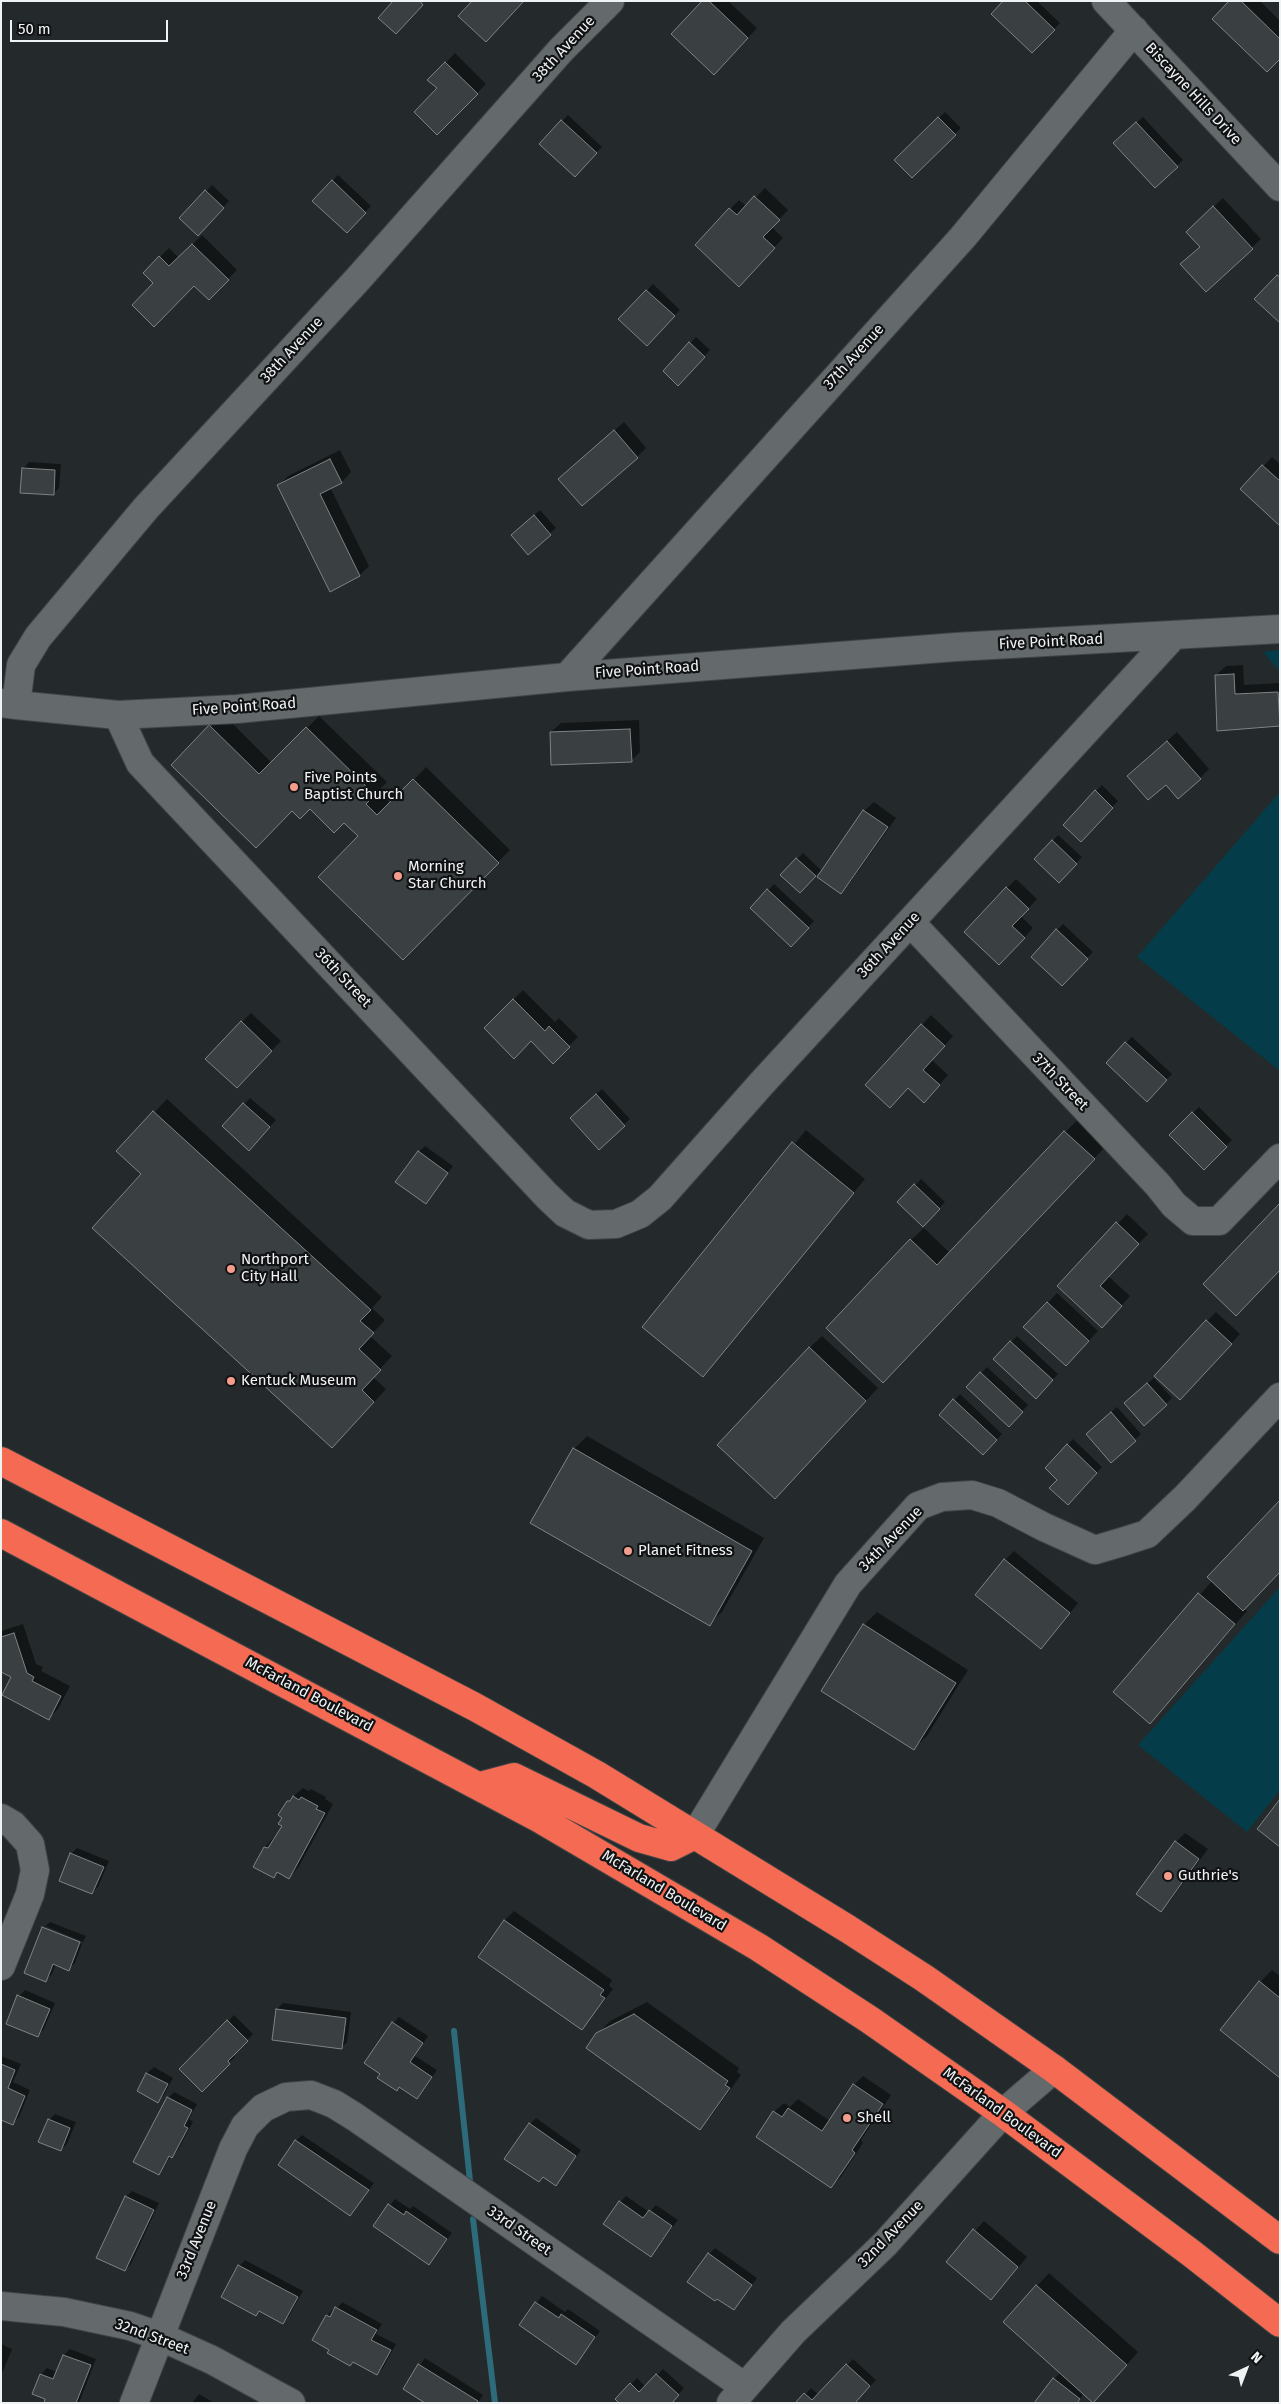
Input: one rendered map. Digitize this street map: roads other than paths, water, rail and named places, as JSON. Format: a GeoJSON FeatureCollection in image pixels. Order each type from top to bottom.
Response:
{"type":"FeatureCollection","features":[{"type":"Feature","properties":{"kind":"highway"},"geometry":{"type":"LineString","coordinates":[[1,1461],[475,1707],[597,1775],[878,1948],[1054,2069],[1280,2240]]}},
{"type":"Feature","properties":{"kind":"highway","name":"McFarland Boulevard"},"geometry":{"type":"LineString","coordinates":[[1,1533],[480,1786],[674,1896],[758,1947],[877,2025],[1003,2112],[1183,2247],[1280,2323]]}},
{"type":"Feature","properties":{"kind":"highway"},"geometry":{"type":"LineString","coordinates":[[480,1786],[514,1777],[639,1838],[671,1847],[695,1835]]}},
{"type":"Feature","properties":{"kind":"street","name":"38th Avenue"},"geometry":{"type":"LineString","coordinates":[[8,704],[21,665],[38,637],[146,508],[358,279],[562,50],[610,1]]}},
{"type":"Feature","properties":{"kind":"street","name":"Biscayne Hills Drive"},"geometry":{"type":"LineString","coordinates":[[1106,1],[1280,187]]}},
{"type":"Feature","properties":{"kind":"street","name":"37th Avenue"},"geometry":{"type":"LineString","coordinates":[[567,677],[963,237],[1134,30]]}},
{"type":"Feature","properties":{"kind":"street","name":"Five Point Road"},"geometry":{"type":"LineString","coordinates":[[8,704],[118,715],[237,709],[567,677],[956,647],[1280,629]]}},
{"type":"Feature","properties":{"kind":"street","name":"36th Avenue"},"geometry":{"type":"LineString","coordinates":[[589,1225],[616,1224],[640,1214],[660,1198],[1174,635]]}},
{"type":"Feature","properties":{"kind":"street","name":"36th Street"},"geometry":{"type":"LineString","coordinates":[[118,715],[140,763],[547,1196],[566,1213],[589,1225]]}},
{"type":"Feature","properties":{"kind":"street","name":"37th Street"},"geometry":{"type":"LineString","coordinates":[[910,922],[1158,1184],[1174,1205],[1194,1221],[1219,1221],[1280,1158]]}},
{"type":"Feature","properties":{"kind":"street","name":"34th Avenue"},"geometry":{"type":"LineString","coordinates":[[695,1835],[848,1584],[918,1506],[942,1497],[972,1495],[998,1503],[1044,1527],[1095,1550],[1147,1534],[1185,1498],[1280,1397]]}},
{"type":"Feature","properties":{"kind":"street"},"geometry":{"type":"LineString","coordinates":[[1,1818],[13,1825],[30,1844],[35,1870],[30,1894],[1,1966]]}},
{"type":"Feature","properties":{"kind":"street","name":"32nd Avenue"},"geometry":{"type":"LineString","coordinates":[[738,2395],[793,2332],[885,2244],[1003,2112],[1054,2069]]}},
{"type":"Feature","properties":{"kind":"street","name":"33rd Street"},"geometry":{"type":"LineString","coordinates":[[286,2097],[311,2095],[334,2104],[355,2117],[738,2395]]}},
{"type":"Feature","properties":{"kind":"street","name":"33rd Avenue"},"geometry":{"type":"LineString","coordinates":[[134,2403],[158,2336],[233,2149],[245,2126],[263,2108],[286,2097]]}},
{"type":"Feature","properties":{"kind":"street","name":"32nd Street"},"geometry":{"type":"LineString","coordinates":[[1,2306],[98,2318],[158,2336],[212,2360],[291,2403]]}},
{"type":"Feature","properties":{"kind":"waterway"},"geometry":{"type":"LineString","coordinates":[[454,2031],[470,2181]]}},
{"type":"Feature","properties":{"kind":"waterway"},"geometry":{"type":"LineString","coordinates":[[473,2219],[495,2403]]}},
{"type":"Feature","properties":{"kind":"place","name":"Five Points Baptist Church"},"geometry":{"type":"Point","coordinates":[294,787]}},
{"type":"Feature","properties":{"kind":"place","name":"Morning Star Church"},"geometry":{"type":"Point","coordinates":[398,876]}},
{"type":"Feature","properties":{"kind":"place","name":"Northport City Hall"},"geometry":{"type":"Point","coordinates":[231,1269]}},
{"type":"Feature","properties":{"kind":"place","name":"Kentuck Museum"},"geometry":{"type":"Point","coordinates":[231,1381]}},
{"type":"Feature","properties":{"kind":"place","name":"Planet Fitness"},"geometry":{"type":"Point","coordinates":[628,1551]}},
{"type":"Feature","properties":{"kind":"place","name":"Guthrie's"},"geometry":{"type":"Point","coordinates":[1168,1876]}},
{"type":"Feature","properties":{"kind":"place","name":"Shell"},"geometry":{"type":"Point","coordinates":[847,2118]}}]}
